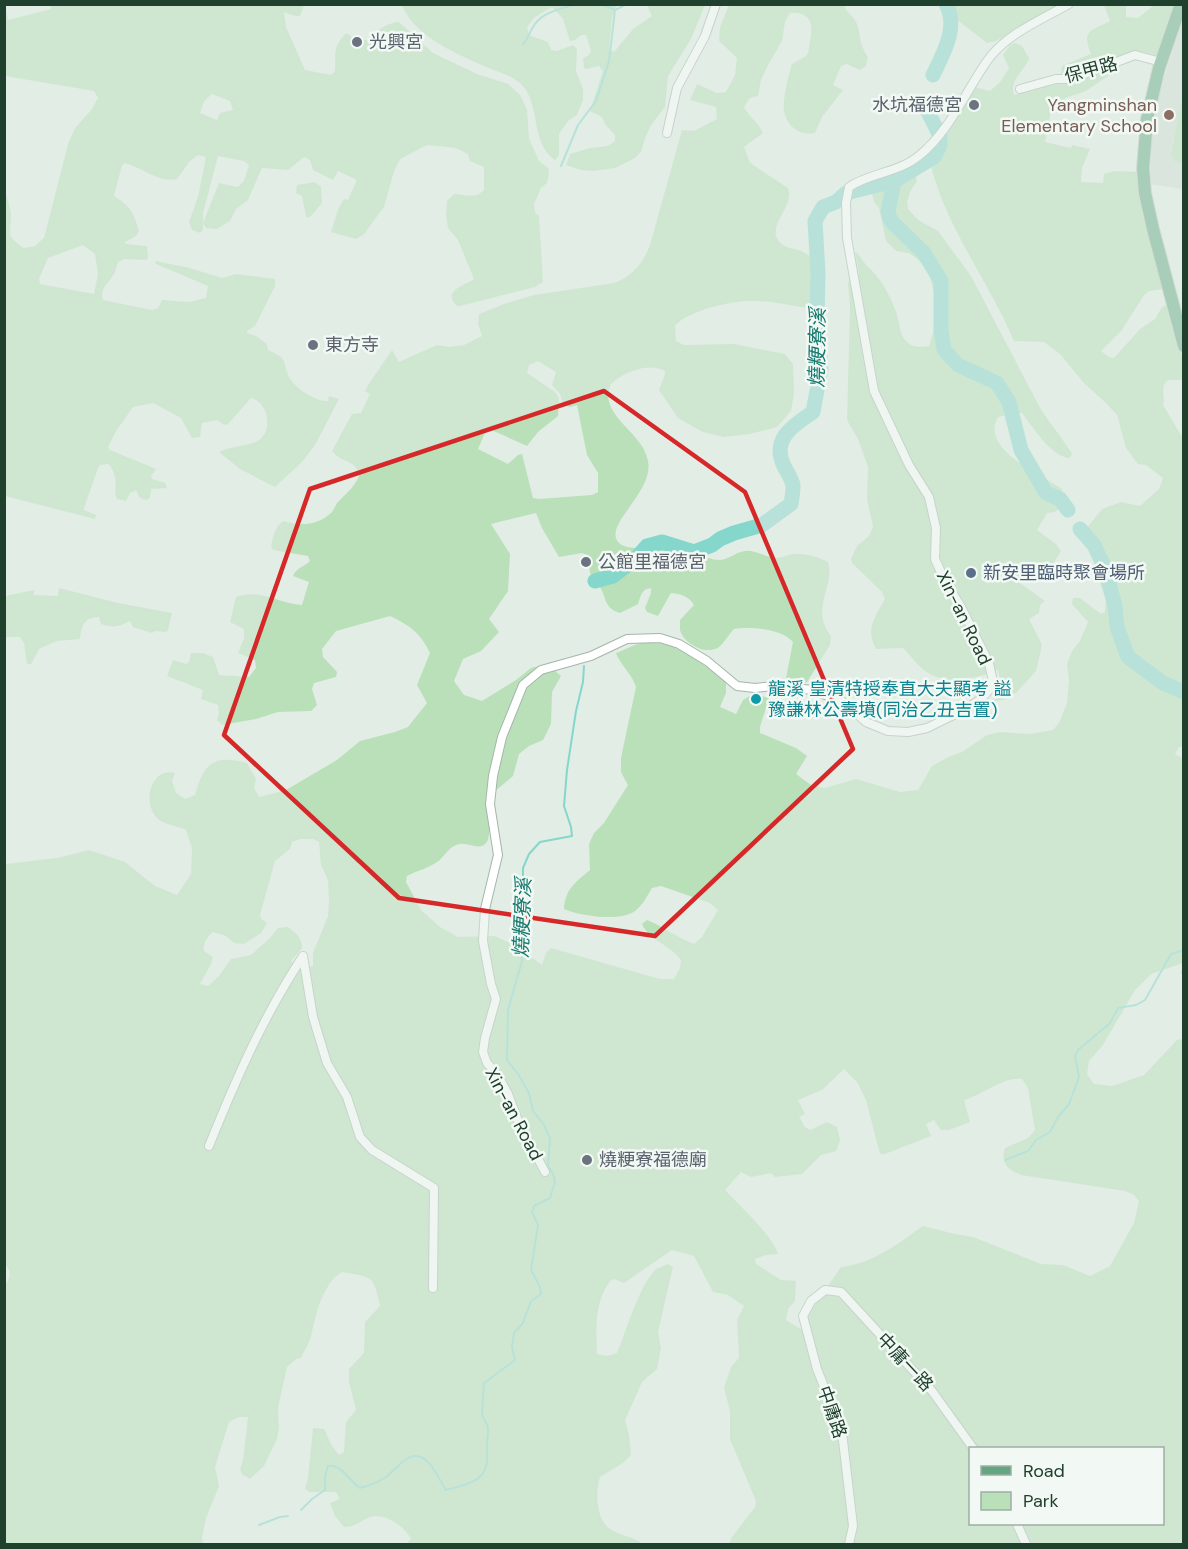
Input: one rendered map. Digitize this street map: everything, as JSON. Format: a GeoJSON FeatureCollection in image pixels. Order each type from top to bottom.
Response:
{"type":"FeatureCollection","features":[{"type":"Feature","properties":{"kind":"main road"},"geometry":{"type":"LineString","coordinates":[[1181,4],[1161,62],[1147,119],[1143,168],[1145,193],[1151,220],[1184,346]]}},
{"type":"Feature","properties":{"kind":"street"},"geometry":{"type":"LineString","coordinates":[[668,133],[677,88],[705,36],[716,4]]}},
{"type":"Feature","properties":{"kind":"street","name":"Xin-an Road"},"geometry":{"type":"LineString","coordinates":[[545,1172],[518,1121],[508,1094],[497,1074],[487,1063],[483,1052],[496,999],[490,984],[483,942],[485,909],[498,855],[490,804],[493,776],[502,737],[523,685],[541,670],[605,651],[627,639],[660,638],[679,644],[706,661],[737,686],[755,688],[773,686],[813,690],[843,702],[866,722],[888,730],[908,732],[927,728],[948,719],[981,699],[989,690],[993,682],[989,663],[944,579],[936,559],[936,528],[929,497],[909,465],[874,392],[847,238],[849,187],[911,162],[921,154],[956,113],[988,60],[1017,33],[1070,4]]}},
{"type":"Feature","properties":{"kind":"street","name":"保甲路"},"geometry":{"type":"LineString","coordinates":[[1020,89],[1056,79],[1071,79],[1136,55],[1161,62]]}},
{"type":"Feature","properties":{"kind":"street"},"geometry":{"type":"LineString","coordinates":[[209,1146],[242,1064],[279,992],[303,956],[313,1017],[324,1054],[347,1097],[360,1137],[372,1150],[434,1188],[433,1288]]}},
{"type":"Feature","properties":{"kind":"street","name":"中庸一路"},"geometry":{"type":"LineString","coordinates":[[825,1290],[842,1292],[932,1391],[972,1447]]}},
{"type":"Feature","properties":{"kind":"street","name":"中庸路"},"geometry":{"type":"LineString","coordinates":[[825,1290],[811,1301],[803,1316],[817,1369],[842,1432],[853,1526],[849,1545]]}},
{"type":"Feature","properties":{"kind":"street"},"geometry":{"type":"LineString","coordinates":[[1017,1525],[1026,1545]]}},
{"type":"Feature","properties":{"kind":"highlighted area"},"geometry":{"type":"Polygon","coordinates":[[[604,391],[745,492],[853,749],[655,936],[399,898],[224,735],[310,489],[604,391]]]}},
{"type":"Feature","properties":{"kind":"shaded area","name":"Yangminshan Elementary School"},"geometry":{"type":"Polygon","coordinates":[[[1183,15],[1183,189],[1148,184],[1147,172],[1151,134],[1159,96],[1183,15]]]}},
{"type":"Feature","properties":{"kind":"green space"},"geometry":{"type":"Polygon","coordinates":[[[5,5],[8,20],[51,9],[50,5],[304,5],[300,16],[284,12],[286,27],[305,70],[331,75],[335,71],[336,48],[345,34],[355,40],[367,40],[382,28],[399,22],[433,53],[477,74],[508,84],[520,95],[527,110],[529,139],[539,161],[548,168],[549,173],[547,183],[541,188],[534,204],[535,213],[539,216],[543,282],[535,287],[460,306],[453,301],[453,293],[474,279],[458,240],[448,228],[447,201],[454,194],[473,196],[484,190],[484,167],[470,161],[468,154],[456,148],[427,145],[400,159],[394,171],[384,207],[364,234],[356,239],[331,232],[339,207],[344,199],[348,200],[357,180],[338,171],[333,180],[313,170],[310,160],[304,157],[288,170],[262,168],[248,200],[236,209],[230,221],[217,229],[206,228],[203,223],[203,230],[200,233],[192,230],[189,222],[198,197],[206,157],[198,155],[189,162],[177,179],[170,180],[125,163],[122,165],[114,196],[131,210],[139,231],[136,236],[125,242],[147,246],[148,258],[146,260],[125,259],[118,262],[115,272],[102,292],[103,300],[152,310],[158,308],[162,300],[189,302],[206,298],[208,286],[156,264],[155,261],[190,268],[222,278],[236,274],[275,279],[275,286],[255,326],[247,333],[256,336],[267,344],[268,350],[281,357],[291,380],[305,393],[323,401],[328,401],[329,396],[339,399],[315,445],[302,462],[275,487],[240,469],[219,452],[255,442],[264,435],[267,423],[265,410],[257,400],[251,398],[228,424],[224,425],[217,420],[202,423],[200,437],[192,438],[181,418],[153,403],[133,407],[108,447],[110,450],[156,469],[151,476],[152,479],[165,483],[167,488],[151,489],[147,500],[140,498],[136,490],[130,493],[126,501],[117,499],[114,473],[108,464],[100,465],[98,468],[84,508],[96,515],[95,519],[5,496],[5,191],[11,212],[10,234],[24,248],[35,246],[44,238],[68,144],[75,128],[92,109],[98,98],[94,91],[5,76],[5,5]],[[212,94],[204,101],[200,113],[217,120],[220,113],[233,110],[230,101],[212,94]],[[218,156],[203,213],[203,223],[219,183],[238,187],[244,181],[249,165],[244,161],[218,156]],[[83,245],[48,258],[39,279],[40,284],[94,294],[98,274],[95,254],[83,245]]]}},
{"type":"Feature","properties":{"kind":"green space"},"geometry":{"type":"Polygon","coordinates":[[[401,5],[617,5],[612,18],[609,49],[614,52],[633,29],[652,16],[647,5],[705,5],[691,39],[668,76],[665,107],[651,125],[641,152],[635,158],[615,168],[593,171],[566,165],[570,154],[606,146],[615,141],[615,135],[602,117],[590,111],[603,71],[599,66],[584,68],[583,58],[591,51],[586,35],[570,41],[563,19],[552,7],[535,17],[527,27],[529,35],[548,42],[551,50],[557,51],[573,45],[577,49],[576,71],[583,89],[583,100],[577,115],[568,121],[559,134],[559,155],[555,160],[542,143],[532,102],[521,84],[431,39],[412,22],[401,5]]]}},
{"type":"Feature","properties":{"kind":"green space"},"geometry":{"type":"Polygon","coordinates":[[[729,5],[844,5],[857,24],[868,57],[866,66],[860,70],[847,64],[841,66],[833,85],[843,90],[822,117],[815,133],[799,132],[788,122],[784,111],[792,64],[806,56],[811,38],[809,20],[799,13],[790,13],[785,22],[782,41],[761,80],[758,96],[750,98],[744,107],[763,133],[744,147],[750,163],[788,188],[787,204],[777,226],[778,240],[785,246],[801,251],[819,262],[819,304],[815,309],[762,301],[735,302],[690,315],[675,326],[676,341],[684,345],[734,344],[785,354],[793,364],[794,393],[791,411],[777,427],[750,434],[724,437],[703,432],[678,418],[659,390],[665,371],[659,368],[644,368],[629,372],[611,384],[608,395],[610,405],[615,415],[638,441],[648,461],[645,483],[619,522],[616,538],[619,543],[632,548],[671,546],[722,560],[748,551],[775,558],[793,554],[807,555],[828,562],[829,580],[822,616],[831,636],[830,645],[807,682],[794,683],[786,678],[793,642],[782,634],[757,628],[734,629],[719,647],[708,650],[696,647],[686,640],[680,630],[680,620],[694,605],[687,598],[671,593],[658,616],[647,612],[645,608],[651,588],[642,593],[638,604],[620,613],[608,606],[600,587],[591,575],[588,555],[582,553],[559,557],[536,513],[491,524],[510,554],[508,591],[489,619],[499,632],[481,651],[463,659],[454,681],[464,695],[482,701],[531,668],[547,664],[561,676],[552,692],[551,724],[543,740],[529,746],[519,754],[513,776],[488,797],[489,834],[486,843],[480,846],[455,845],[434,864],[407,876],[406,882],[421,910],[440,927],[458,937],[495,936],[516,946],[542,965],[546,953],[551,948],[660,979],[674,979],[680,968],[681,960],[645,930],[642,924],[647,920],[694,944],[702,937],[718,910],[710,903],[661,886],[652,888],[640,906],[629,914],[600,917],[564,909],[569,891],[590,870],[589,844],[594,833],[604,823],[628,785],[621,772],[621,758],[636,687],[616,653],[640,644],[666,645],[688,654],[708,668],[726,682],[726,693],[720,707],[736,714],[743,700],[753,694],[769,698],[760,733],[796,748],[807,756],[796,774],[811,785],[825,788],[856,779],[900,792],[918,790],[932,766],[962,752],[987,735],[1001,732],[1031,734],[1053,730],[1059,723],[1067,703],[1069,681],[1067,664],[1088,622],[1072,604],[1073,598],[1080,598],[1101,614],[1105,612],[1106,599],[1088,543],[1087,528],[1102,509],[1121,502],[1140,506],[1159,489],[1163,478],[1146,465],[1138,464],[1126,448],[1117,415],[1084,383],[1060,354],[1044,342],[1014,341],[947,212],[931,166],[937,157],[933,145],[974,87],[990,91],[1001,81],[1009,68],[1003,55],[1010,45],[1015,43],[1022,46],[1029,58],[1015,80],[1014,95],[1060,83],[1062,66],[1091,54],[1087,40],[1090,32],[1110,21],[1104,5],[1126,5],[1126,17],[1138,18],[1154,5],[1177,5],[1159,56],[1143,52],[1133,56],[1132,60],[1118,64],[1108,76],[1086,91],[1065,98],[1059,113],[1051,111],[1045,142],[1071,148],[1072,145],[1090,149],[1082,168],[1081,182],[1103,183],[1104,174],[1115,171],[1139,172],[1164,289],[1149,291],[1144,295],[1122,330],[1101,351],[1114,358],[1140,329],[1155,319],[1162,307],[1168,304],[1183,360],[1183,380],[1168,380],[1165,383],[1163,405],[1184,440],[1184,747],[1179,747],[1175,754],[1184,759],[1183,963],[1151,974],[1135,990],[1103,1045],[1089,1061],[1087,1074],[1094,1084],[1112,1086],[1144,1075],[1177,1040],[1183,1039],[1183,1544],[729,1544],[755,1507],[756,1501],[730,1439],[730,1411],[724,1388],[731,1367],[739,1358],[737,1320],[744,1306],[728,1295],[713,1292],[694,1256],[672,1250],[624,1283],[614,1279],[610,1281],[601,1298],[597,1316],[597,1354],[607,1356],[617,1353],[649,1277],[660,1267],[668,1264],[673,1267],[658,1332],[661,1348],[657,1369],[642,1382],[625,1420],[631,1455],[623,1463],[600,1477],[598,1490],[600,1514],[607,1526],[641,1544],[406,1544],[411,1539],[405,1530],[386,1518],[375,1516],[344,1527],[335,1516],[330,1503],[340,1499],[336,1492],[309,1492],[305,1489],[313,1428],[324,1429],[339,1455],[344,1452],[346,1422],[356,1410],[349,1382],[349,1369],[364,1353],[365,1322],[380,1306],[370,1279],[342,1272],[329,1284],[325,1292],[310,1339],[301,1358],[296,1359],[287,1367],[278,1408],[277,1439],[264,1466],[250,1479],[242,1474],[240,1469],[248,1417],[239,1417],[229,1422],[215,1467],[219,1486],[206,1518],[203,1544],[5,1544],[4,1286],[10,1273],[5,1265],[5,864],[57,858],[89,850],[125,862],[155,886],[177,895],[191,874],[192,848],[186,830],[159,820],[153,813],[150,805],[151,789],[159,776],[175,773],[172,781],[176,793],[185,799],[195,795],[206,768],[218,761],[235,760],[247,763],[256,779],[254,788],[259,797],[286,790],[337,760],[360,741],[408,727],[427,703],[417,685],[430,653],[414,630],[390,616],[336,631],[322,649],[323,657],[337,672],[336,677],[314,683],[312,689],[317,705],[311,711],[278,712],[256,719],[222,725],[217,720],[218,705],[201,699],[203,690],[167,676],[173,660],[186,664],[189,662],[191,653],[203,653],[213,657],[219,675],[249,677],[256,668],[255,660],[238,653],[244,638],[244,629],[230,622],[236,597],[253,594],[302,605],[309,582],[293,576],[298,569],[310,561],[308,556],[273,550],[271,546],[275,532],[283,521],[309,524],[327,517],[356,482],[360,474],[357,469],[332,451],[352,414],[361,413],[370,394],[365,391],[392,350],[399,362],[437,345],[450,347],[464,345],[482,336],[478,324],[479,314],[534,295],[614,283],[627,277],[636,268],[650,245],[682,130],[694,131],[717,119],[716,107],[690,100],[697,84],[717,93],[726,92],[735,75],[737,58],[719,41],[720,27],[729,5]],[[538,361],[529,365],[527,373],[555,392],[559,398],[558,416],[538,432],[527,446],[487,428],[478,449],[508,464],[522,454],[533,498],[592,495],[598,492],[598,473],[587,455],[577,405],[570,407],[563,404],[560,394],[552,385],[556,372],[538,361]],[[300,839],[292,842],[290,849],[275,861],[260,915],[261,919],[267,923],[261,933],[244,944],[234,943],[226,936],[213,932],[206,940],[204,951],[213,957],[200,984],[208,986],[219,976],[231,959],[251,955],[278,928],[288,927],[300,938],[302,948],[291,961],[301,967],[313,966],[313,953],[328,916],[328,880],[321,865],[319,842],[313,839],[300,839]],[[844,1069],[822,1090],[798,1100],[805,1114],[799,1117],[805,1127],[810,1130],[827,1122],[837,1127],[840,1140],[836,1151],[821,1155],[802,1174],[775,1177],[771,1173],[751,1177],[741,1172],[725,1190],[763,1230],[778,1254],[755,1259],[756,1264],[781,1280],[796,1281],[795,1301],[788,1309],[786,1320],[802,1330],[807,1316],[841,1267],[864,1262],[874,1257],[895,1246],[923,1226],[973,1237],[1041,1264],[1063,1265],[1090,1276],[1110,1266],[1134,1223],[1139,1201],[1134,1195],[1125,1191],[1021,1175],[1006,1165],[1004,1162],[1005,1148],[1028,1138],[1035,1130],[1028,1088],[1022,1079],[1000,1083],[964,1100],[970,1122],[949,1130],[941,1130],[934,1120],[926,1124],[931,1136],[880,1154],[866,1100],[857,1082],[844,1069]]]}},
{"type":"Feature","properties":{"kind":"green space"},"geometry":{"type":"Polygon","coordinates":[[[955,5],[1060,5],[996,41],[987,43],[950,14],[949,10],[955,5]]]}},
{"type":"Feature","properties":{"kind":"green space"},"geometry":{"type":"Polygon","coordinates":[[[1183,93],[1183,163],[1174,161],[1171,155],[1183,93]]]}},
{"type":"Feature","properties":{"kind":"green space"},"geometry":{"type":"Polygon","coordinates":[[[915,173],[917,181],[910,192],[907,202],[908,209],[918,220],[938,231],[971,276],[1039,406],[1072,454],[1070,458],[1056,453],[1022,413],[998,417],[994,429],[997,440],[1015,460],[1062,489],[1063,505],[1055,512],[1047,513],[1037,530],[1056,544],[1061,551],[1054,562],[1060,577],[1057,581],[1050,582],[1029,564],[1017,581],[1045,601],[1040,605],[1039,613],[1029,619],[1042,645],[1036,671],[1017,692],[1003,700],[995,701],[993,698],[1001,685],[998,670],[973,678],[946,679],[926,672],[903,648],[876,649],[871,629],[885,599],[882,592],[852,563],[851,558],[857,546],[869,536],[873,527],[867,499],[868,467],[858,439],[847,420],[850,306],[848,284],[850,277],[859,274],[855,252],[884,287],[894,306],[904,339],[915,346],[929,346],[935,326],[934,294],[930,277],[926,268],[916,258],[909,253],[896,251],[886,241],[879,208],[874,202],[871,189],[915,173]]]}},
{"type":"Feature","properties":{"kind":"green space"},"geometry":{"type":"Polygon","coordinates":[[[315,182],[321,187],[322,203],[307,218],[302,196],[296,193],[297,185],[315,182]]]}},
{"type":"Feature","properties":{"kind":"green space"},"geometry":{"type":"Polygon","coordinates":[[[59,588],[118,603],[172,613],[168,630],[152,633],[133,627],[130,621],[119,626],[109,626],[101,624],[99,617],[94,618],[85,623],[80,639],[57,641],[39,649],[31,664],[27,664],[24,643],[20,637],[5,637],[5,596],[34,590],[34,595],[58,596],[59,588]]]}},
{"type":"Feature","properties":{"kind":"waterway"},"geometry":{"type":"LineString","coordinates":[[523,44],[541,18],[576,4]]}},
{"type":"Feature","properties":{"kind":"waterway"},"geometry":{"type":"LineString","coordinates":[[601,4],[615,10],[627,4]]}},
{"type":"Feature","properties":{"kind":"waterway","name":"燒粳寮溪"},"geometry":{"type":"LineString","coordinates":[[933,75],[945,49],[950,31],[950,13],[946,4]]}},
{"type":"Feature","properties":{"kind":"waterway"},"geometry":{"type":"LineString","coordinates":[[561,166],[578,125],[596,101],[609,61],[615,10]]}},
{"type":"Feature","properties":{"kind":"waterway","name":"燒粳寮溪"},"geometry":{"type":"LineString","coordinates":[[595,581],[613,576],[647,546],[662,542],[694,552],[734,533],[762,525],[791,504],[793,485],[783,464],[780,447],[792,427],[813,412],[821,369],[817,320],[818,272],[815,221],[823,207],[836,202],[846,193],[894,181],[934,157],[940,146],[940,136],[924,104]]}},
{"type":"Feature","properties":{"kind":"waterway"},"geometry":{"type":"LineString","coordinates":[[894,181],[888,212],[891,221],[924,253],[941,281],[941,329],[944,350],[958,365],[997,383],[1009,402],[1021,450],[1046,493],[1060,499],[1068,510]]}},
{"type":"Feature","properties":{"kind":"waterway"},"geometry":{"type":"LineString","coordinates":[[1080,529],[1094,545],[1105,568],[1115,606],[1117,627],[1128,657],[1163,683],[1184,692]]}},
{"type":"Feature","properties":{"kind":"waterway","name":"燒粳寮溪"},"geometry":{"type":"LineString","coordinates":[[301,1510],[325,1490],[328,1466],[337,1467],[360,1488],[383,1479],[405,1460],[416,1456],[422,1457],[431,1465],[446,1490],[472,1482],[485,1470],[488,1432],[482,1416],[484,1383],[515,1360],[512,1347],[514,1333],[523,1323],[531,1301],[541,1294],[531,1270],[538,1225],[532,1212],[534,1206],[550,1198],[555,1182],[548,1166],[550,1138],[544,1125],[533,1111],[529,1093],[507,1060],[508,1010],[522,961],[518,917],[523,868],[529,854],[540,842],[572,836],[564,806],[567,770],[584,666]]}},
{"type":"Feature","properties":{"kind":"waterway"},"geometry":{"type":"LineString","coordinates":[[1005,1160],[1028,1151],[1036,1140],[1050,1132],[1058,1117],[1069,1104],[1079,1077],[1075,1056],[1078,1050],[1110,1023],[1118,1008],[1136,1005],[1145,1000],[1171,954],[1184,950]]}},
{"type":"Feature","properties":{"kind":"waterway"},"geometry":{"type":"LineString","coordinates":[[1182,973],[1184,968]]}},
{"type":"Feature","properties":{"kind":"waterway"},"geometry":{"type":"LineString","coordinates":[[259,1525],[288,1516]]}},
{"type":"Feature","properties":{"kind":"place","name":"光興宮"},"geometry":{"type":"Point","coordinates":[357,42]}},
{"type":"Feature","properties":{"kind":"place","name":"水坑福德宮"},"geometry":{"type":"Point","coordinates":[974,105]}},
{"type":"Feature","properties":{"kind":"place","name":"Yangminshan Elementary School"},"geometry":{"type":"Point","coordinates":[1169,115]}},
{"type":"Feature","properties":{"kind":"place","name":"東方寺"},"geometry":{"type":"Point","coordinates":[313,345]}},
{"type":"Feature","properties":{"kind":"place","name":"公館里福德宮"},"geometry":{"type":"Point","coordinates":[586,562]}},
{"type":"Feature","properties":{"kind":"place","name":"新安里臨時聚會場所"},"geometry":{"type":"Point","coordinates":[971,573]}},
{"type":"Feature","properties":{"kind":"place","name":"龍溪 皇清特授奉直大夫顯考 謚 豫謙林公壽墳(同治乙丑吉置)"},"geometry":{"type":"Point","coordinates":[756,699]}},
{"type":"Feature","properties":{"kind":"place","name":"燒粳寮福德廟"},"geometry":{"type":"Point","coordinates":[587,1160]}}]}
